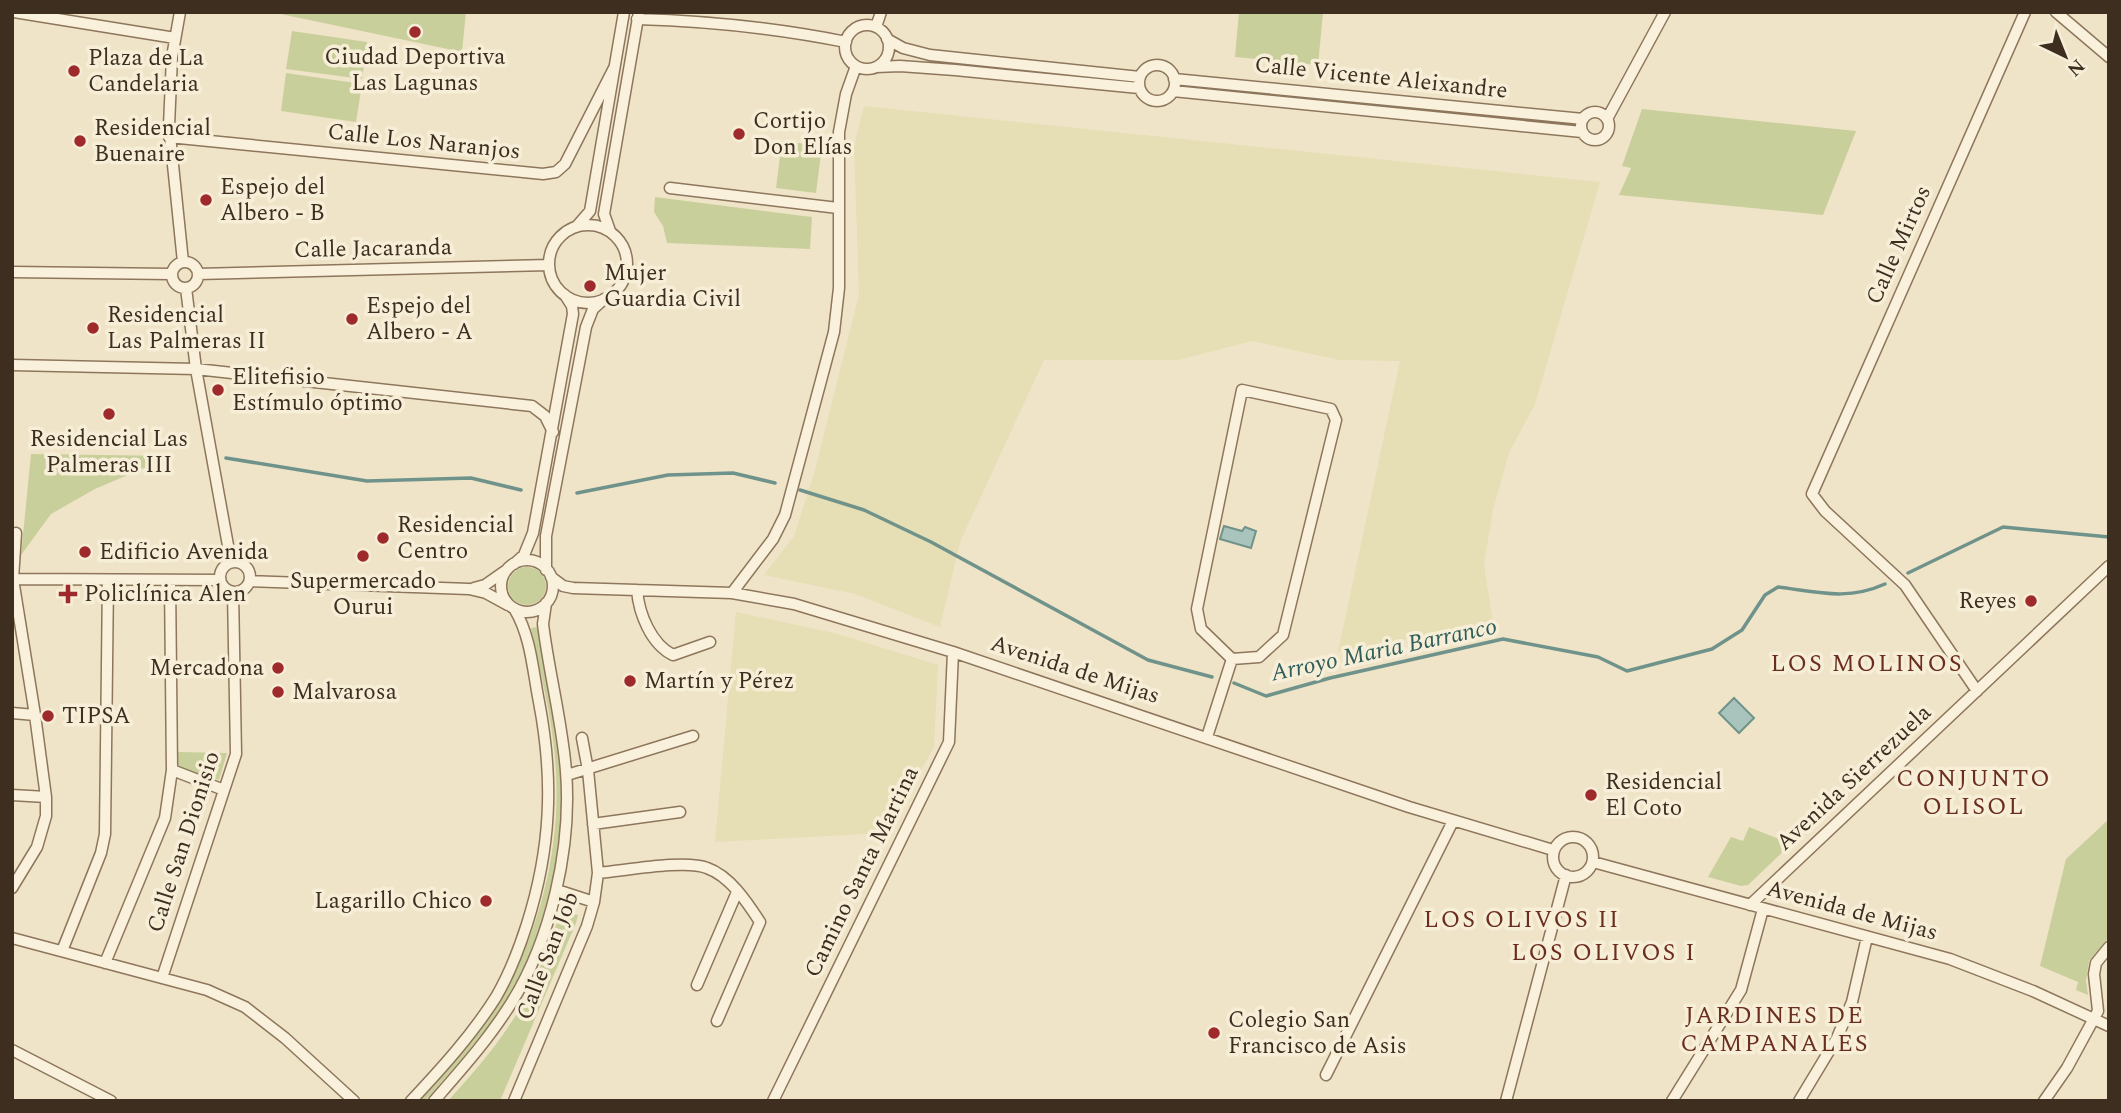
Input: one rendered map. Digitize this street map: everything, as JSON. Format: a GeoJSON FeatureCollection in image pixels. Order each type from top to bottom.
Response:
{"type":"FeatureCollection","features":[{"type":"Feature","properties":{"kind":"street"},"geometry":{"type":"LineString","coordinates":[[14,12],[175,38]]}},
{"type":"Feature","properties":{"kind":"street"},"geometry":{"type":"LineString","coordinates":[[180,12],[170,76],[169,137],[183,262]]}},
{"type":"Feature","properties":{"kind":"street"},"geometry":{"type":"LineString","coordinates":[[469,589],[485,585],[524,555],[533,533],[573,314],[572,306],[556,286],[549,265],[551,251],[557,241],[585,219],[590,211],[624,12]]}},
{"type":"Feature","properties":{"kind":"street"},"geometry":{"type":"LineString","coordinates":[[876,27],[881,12]]}},
{"type":"Feature","properties":{"kind":"street"},"geometry":{"type":"LineString","coordinates":[[1174,85],[1582,132],[1588,139],[1601,139],[1608,132],[1607,119],[1665,12]]}},
{"type":"Feature","properties":{"kind":"street","name":"Calle Mirtos"},"geometry":{"type":"LineString","coordinates":[[1977,691],[1905,585],[1825,511],[1812,494],[2025,12]]}},
{"type":"Feature","properties":{"kind":"street"},"geometry":{"type":"LineString","coordinates":[[2056,12],[2109,57]]}},
{"type":"Feature","properties":{"kind":"street"},"geometry":{"type":"LineString","coordinates":[[434,1101],[480,1047],[511,1004],[536,954],[557,890],[565,832],[566,775],[543,624],[552,590],[546,536],[586,327],[593,309],[615,292],[623,281],[627,268],[621,243],[606,223],[604,214],[638,16],[748,26],[846,42]]}},
{"type":"Feature","properties":{"kind":"street"},"geometry":{"type":"LineString","coordinates":[[876,67],[889,51],[887,39],[876,27],[861,26],[849,35],[846,42],[847,55],[856,66],[862,68],[900,66],[1140,83]]}},
{"type":"Feature","properties":{"kind":"street","name":"Calle Vicente Aleixandre"},"geometry":{"type":"LineString","coordinates":[[887,39],[904,48],[930,55],[1140,83]]}},
{"type":"Feature","properties":{"kind":"street","name":"Calle Vicente Aleixandre"},"geometry":{"type":"LineString","coordinates":[[1161,65],[1171,72],[1174,85],[1166,99],[1155,101],[1145,97],[1140,83],[1149,67],[1161,65]]}},
{"type":"Feature","properties":{"kind":"street"},"geometry":{"type":"LineString","coordinates":[[732,593],[773,539],[785,515],[834,332],[839,288],[839,132],[846,94],[856,66]]}},
{"type":"Feature","properties":{"kind":"street","name":"Calle Los Naranjos"},"geometry":{"type":"LineString","coordinates":[[169,137],[543,174],[556,172],[565,163],[614,68]]}},
{"type":"Feature","properties":{"kind":"street","name":"Calle Vicente Aleixandre"},"geometry":{"type":"LineString","coordinates":[[1174,85],[1583,119]]}},
{"type":"Feature","properties":{"kind":"street"},"geometry":{"type":"LineString","coordinates":[[1582,132],[1583,119],[1595,112],[1607,119]]}},
{"type":"Feature","properties":{"kind":"street"},"geometry":{"type":"LineString","coordinates":[[670,188],[838,208]]}},
{"type":"Feature","properties":{"kind":"street"},"geometry":{"type":"LineString","coordinates":[[576,227],[602,227],[612,233]]}},
{"type":"Feature","properties":{"kind":"street"},"geometry":{"type":"LineString","coordinates":[[183,262],[193,264],[198,274],[193,285],[186,288],[174,283],[172,274],[174,267],[183,262]]}},
{"type":"Feature","properties":{"kind":"street","name":"Calle Jacaranda"},"geometry":{"type":"LineString","coordinates":[[198,274],[549,265]]}},
{"type":"Feature","properties":{"kind":"street"},"geometry":{"type":"LineString","coordinates":[[12,272],[172,274]]}},
{"type":"Feature","properties":{"kind":"street"},"geometry":{"type":"LineString","coordinates":[[186,288],[196,369],[231,562]]}},
{"type":"Feature","properties":{"kind":"street"},"geometry":{"type":"LineString","coordinates":[[565,295],[583,302],[604,299]]}},
{"type":"Feature","properties":{"kind":"street"},"geometry":{"type":"LineString","coordinates":[[12,365],[196,369],[532,406],[545,416],[553,432]]}},
{"type":"Feature","properties":{"kind":"street"},"geometry":{"type":"LineString","coordinates":[[1242,390],[1331,409],[1336,420],[1283,635],[1259,657],[1232,659],[1200,629],[1197,609],[1242,390]]}},
{"type":"Feature","properties":{"kind":"street"},"geometry":{"type":"LineString","coordinates":[[12,888],[37,847],[46,816],[35,715],[13,579],[16,533]]}},
{"type":"Feature","properties":{"kind":"street"},"geometry":{"type":"LineString","coordinates":[[237,561],[245,565],[250,573],[250,581],[242,590],[233,592],[223,587],[220,580],[222,569],[231,562],[237,561]]}},
{"type":"Feature","properties":{"kind":"street"},"geometry":{"type":"LineString","coordinates":[[411,1101],[467,1037],[496,996],[520,947],[540,886],[548,830],[550,777],[530,652],[522,621],[501,591],[501,583],[511,566],[531,561],[548,573]]}},
{"type":"Feature","properties":{"kind":"street","name":"Avenida Sierrezuela"},"geometry":{"type":"LineString","coordinates":[[1750,905],[2109,566]]}},
{"type":"Feature","properties":{"kind":"street","name":"Avenida de Mijas"},"geometry":{"type":"LineString","coordinates":[[548,573],[564,586],[573,588],[732,593],[794,604],[953,652],[1453,821],[1553,850]]}},
{"type":"Feature","properties":{"kind":"street"},"geometry":{"type":"LineString","coordinates":[[13,579],[220,580]]}},
{"type":"Feature","properties":{"kind":"street"},"geometry":{"type":"LineString","coordinates":[[62,950],[101,853],[105,834],[108,580]]}},
{"type":"Feature","properties":{"kind":"street"},"geometry":{"type":"LineString","coordinates":[[105,963],[165,818],[172,769],[170,580]]}},
{"type":"Feature","properties":{"kind":"street"},"geometry":{"type":"LineString","coordinates":[[250,581],[469,589],[486,593],[512,607],[532,612],[547,602]]}},
{"type":"Feature","properties":{"kind":"street","name":"Avenida de Mijas"},"geometry":{"type":"LineString","coordinates":[[547,602],[573,588]]}},
{"type":"Feature","properties":{"kind":"street"},"geometry":{"type":"LineString","coordinates":[[636,590],[639,611],[662,650],[673,655],[710,642]]}},
{"type":"Feature","properties":{"kind":"street","name":"Calle San Dionisio"},"geometry":{"type":"LineString","coordinates":[[162,978],[236,754],[233,592]]}},
{"type":"Feature","properties":{"kind":"street","name":"Camino Santa Martina"},"geometry":{"type":"LineString","coordinates":[[774,1101],[949,742],[953,652]]}},
{"type":"Feature","properties":{"kind":"street"},"geometry":{"type":"LineString","coordinates":[[1207,737],[1232,659]]}},
{"type":"Feature","properties":{"kind":"street"},"geometry":{"type":"LineString","coordinates":[[12,713],[35,715]]}},
{"type":"Feature","properties":{"kind":"street"},"geometry":{"type":"LineString","coordinates":[[566,775],[693,736]]}},
{"type":"Feature","properties":{"kind":"street","name":"Calle San Job"},"geometry":{"type":"LineString","coordinates":[[514,1101],[587,926],[594,902],[598,873],[588,770],[582,738]]}},
{"type":"Feature","properties":{"kind":"street"},"geometry":{"type":"LineString","coordinates":[[172,769],[224,790]]}},
{"type":"Feature","properties":{"kind":"street"},"geometry":{"type":"LineString","coordinates":[[12,796],[46,797]]}},
{"type":"Feature","properties":{"kind":"street"},"geometry":{"type":"LineString","coordinates":[[593,824],[680,812]]}},
{"type":"Feature","properties":{"kind":"street"},"geometry":{"type":"LineString","coordinates":[[1326,1075],[1453,821]]}},
{"type":"Feature","properties":{"kind":"street"},"geometry":{"type":"LineString","coordinates":[[1577,836],[1592,848],[1593,862],[1583,874],[1571,877],[1557,869],[1553,863],[1553,850],[1562,839],[1577,836]]}},
{"type":"Feature","properties":{"kind":"street","name":"Avenida de Mijas"},"geometry":{"type":"LineString","coordinates":[[1593,862],[1950,959],[2033,991],[2109,1027]]}},
{"type":"Feature","properties":{"kind":"street"},"geometry":{"type":"LineString","coordinates":[[598,873],[687,865],[706,867],[722,877],[737,892],[760,922],[717,1021]]}},
{"type":"Feature","properties":{"kind":"street"},"geometry":{"type":"LineString","coordinates":[[1506,1101],[1566,875]]}},
{"type":"Feature","properties":{"kind":"street"},"geometry":{"type":"LineString","coordinates":[[557,890],[594,902]]}},
{"type":"Feature","properties":{"kind":"street"},"geometry":{"type":"LineString","coordinates":[[696,985],[737,892]]}},
{"type":"Feature","properties":{"kind":"street"},"geometry":{"type":"LineString","coordinates":[[1672,1101],[1741,990],[1763,909]]}},
{"type":"Feature","properties":{"kind":"street"},"geometry":{"type":"LineString","coordinates":[[1799,1101],[1837,1038],[1852,1002],[1867,937]]}},
{"type":"Feature","properties":{"kind":"street"},"geometry":{"type":"LineString","coordinates":[[12,938],[207,990],[245,1006],[285,1038],[354,1101]]}},
{"type":"Feature","properties":{"kind":"street"},"geometry":{"type":"LineString","coordinates":[[2044,1101],[2067,1068],[2098,1011],[2094,987],[2096,963],[2109,947]]}},
{"type":"Feature","properties":{"kind":"street"},"geometry":{"type":"LineString","coordinates":[[12,1050],[111,1101]]}},
{"type":"Feature","properties":{"kind":"shaded area"},"geometry":{"type":"Polygon","coordinates":[[[864,106],[1600,182],[1535,404],[1509,453],[1493,510],[1484,565],[1493,623],[1338,652],[1400,361],[1339,360],[1252,341],[1178,360],[1044,360],[960,542],[940,627],[855,594],[764,575],[794,536],[814,474],[859,295],[854,146],[864,106]]]}},
{"type":"Feature","properties":{"kind":"shaded area"},"geometry":{"type":"Polygon","coordinates":[[[736,612],[838,634],[938,665],[934,747],[886,833],[715,842],[736,612]]]}},
{"type":"Feature","properties":{"kind":"green space","name":"Ciudad Deportiva Las Lagunas"},"geometry":{"type":"Polygon","coordinates":[[[271,12],[466,12],[462,52],[271,12]]]}},
{"type":"Feature","properties":{"kind":"green space"},"geometry":{"type":"Polygon","coordinates":[[[1239,12],[1323,13],[1318,65],[1235,57],[1239,12]]]}},
{"type":"Feature","properties":{"kind":"green space"},"geometry":{"type":"Polygon","coordinates":[[[292,31],[367,42],[362,79],[286,69],[292,31]]]}},
{"type":"Feature","properties":{"kind":"green space"},"geometry":{"type":"Polygon","coordinates":[[[286,73],[362,84],[356,122],[281,111],[286,73]]]}},
{"type":"Feature","properties":{"kind":"green space"},"geometry":{"type":"Polygon","coordinates":[[[1642,109],[1856,131],[1823,215],[1619,195],[1631,168],[1622,166],[1642,109]]]}},
{"type":"Feature","properties":{"kind":"green space"},"geometry":{"type":"Polygon","coordinates":[[[782,141],[822,146],[816,193],[776,188],[782,141]]]}},
{"type":"Feature","properties":{"kind":"green space"},"geometry":{"type":"Polygon","coordinates":[[[655,197],[812,217],[810,249],[667,243],[663,226],[654,212],[655,197]]]}},
{"type":"Feature","properties":{"kind":"green space"},"geometry":{"type":"Polygon","coordinates":[[[31,454],[172,456],[95,489],[51,514],[21,555],[31,454]]]}},
{"type":"Feature","properties":{"kind":"green space"},"geometry":{"type":"Polygon","coordinates":[[[527,567],[540,573],[546,586],[540,599],[527,605],[514,599],[508,586],[514,573],[527,567]]]}},
{"type":"Feature","properties":{"kind":"green space"},"geometry":{"type":"Polygon","coordinates":[[[537,627],[550,686],[559,747],[561,812],[553,879],[534,944],[505,1002],[467,1053],[425,1101],[419,1101],[474,1038],[502,996],[529,938],[548,877],[556,813],[556,781],[550,718],[531,628],[537,627]]]}},
{"type":"Feature","properties":{"kind":"green space"},"geometry":{"type":"Polygon","coordinates":[[[178,752],[227,753],[219,780],[177,768],[178,752]]]}},
{"type":"Feature","properties":{"kind":"green space"},"geometry":{"type":"Polygon","coordinates":[[[2109,819],[2109,937],[2089,961],[2086,981],[2088,995],[2076,990],[2078,982],[2040,966],[2066,859],[2109,819]]]}},
{"type":"Feature","properties":{"kind":"green space"},"geometry":{"type":"Polygon","coordinates":[[[1749,827],[1791,844],[1748,885],[1741,886],[1708,877],[1731,837],[1743,841],[1749,827]]]}},
{"type":"Feature","properties":{"kind":"green space"},"geometry":{"type":"Polygon","coordinates":[[[562,915],[578,915],[576,923],[500,1101],[448,1101],[508,1028],[534,981],[558,920],[562,915]]]}},
{"type":"Feature","properties":{"kind":"water"},"geometry":{"type":"Polygon","coordinates":[[[1224,526],[1242,531],[1245,527],[1256,531],[1251,548],[1220,539],[1224,526]]]}},
{"type":"Feature","properties":{"kind":"water"},"geometry":{"type":"Polygon","coordinates":[[[1734,698],[1754,718],[1739,733],[1719,713],[1734,698]]]}},
{"type":"Feature","properties":{"kind":"waterway","name":"Arroyo Maria Barranco"},"geometry":{"type":"LineString","coordinates":[[226,458],[367,481],[471,478],[521,490]]}},
{"type":"Feature","properties":{"kind":"waterway","name":"Arroyo Maria Barranco"},"geometry":{"type":"LineString","coordinates":[[577,493],[668,475],[733,473],[775,483]]}},
{"type":"Feature","properties":{"kind":"waterway","name":"Arroyo Maria Barranco"},"geometry":{"type":"LineString","coordinates":[[800,490],[864,510],[931,542],[1148,660],[1212,677]]}},
{"type":"Feature","properties":{"kind":"waterway","name":"Arroyo Maria Barranco"},"geometry":{"type":"LineString","coordinates":[[1908,573],[2003,527],[2109,537]]}},
{"type":"Feature","properties":{"kind":"waterway","name":"Arroyo Maria Barranco"},"geometry":{"type":"LineString","coordinates":[[1234,683],[1266,696],[1330,678],[1503,639],[1598,657],[1627,671],[1712,649],[1742,630],[1765,595],[1778,587],[1845,594],[1885,584]]}},
{"type":"Feature","properties":{"kind":"place","name":"Ciudad Deportiva Las Lagunas"},"geometry":{"type":"Point","coordinates":[415,32]}},
{"type":"Feature","properties":{"kind":"place","name":"Plaza de La Candelaria"},"geometry":{"type":"Point","coordinates":[74,71]}},
{"type":"Feature","properties":{"kind":"place","name":"Cortijo Don Elías"},"geometry":{"type":"Point","coordinates":[739,134]}},
{"type":"Feature","properties":{"kind":"place","name":"Residencial Buenaire"},"geometry":{"type":"Point","coordinates":[80,141]}},
{"type":"Feature","properties":{"kind":"place","name":"Espejo del Albero - B"},"geometry":{"type":"Point","coordinates":[206,200]}},
{"type":"Feature","properties":{"kind":"place","name":"Mujer Guardia Civil"},"geometry":{"type":"Point","coordinates":[590,286]}},
{"type":"Feature","properties":{"kind":"place","name":"Espejo del Albero - A"},"geometry":{"type":"Point","coordinates":[352,319]}},
{"type":"Feature","properties":{"kind":"place","name":"Residencial Las Palmeras II"},"geometry":{"type":"Point","coordinates":[93,328]}},
{"type":"Feature","properties":{"kind":"place","name":"Elitefisio Estímulo óptimo"},"geometry":{"type":"Point","coordinates":[218,390]}},
{"type":"Feature","properties":{"kind":"place","name":"Residencial Las Palmeras III"},"geometry":{"type":"Point","coordinates":[109,414]}},
{"type":"Feature","properties":{"kind":"place","name":"Residencial Centro"},"geometry":{"type":"Point","coordinates":[383,538]}},
{"type":"Feature","properties":{"kind":"place","name":"Edificio Avenida"},"geometry":{"type":"Point","coordinates":[85,552]}},
{"type":"Feature","properties":{"kind":"place","name":"Supermercado Ourui"},"geometry":{"type":"Point","coordinates":[363,556]}},
{"type":"Feature","properties":{"kind":"place","name":"Policlínica Alen"},"geometry":{"type":"Point","coordinates":[68,594]}},
{"type":"Feature","properties":{"kind":"place","name":"Reyes"},"geometry":{"type":"Point","coordinates":[2031,601]}},
{"type":"Feature","properties":{"kind":"place","name":"Mercadona"},"geometry":{"type":"Point","coordinates":[278,668]}},
{"type":"Feature","properties":{"kind":"place","name":"Martín y Pérez"},"geometry":{"type":"Point","coordinates":[630,681]}},
{"type":"Feature","properties":{"kind":"place","name":"Malvarosa"},"geometry":{"type":"Point","coordinates":[278,692]}},
{"type":"Feature","properties":{"kind":"place","name":"TIPSA"},"geometry":{"type":"Point","coordinates":[48,716]}},
{"type":"Feature","properties":{"kind":"place","name":"Residencial El Coto"},"geometry":{"type":"Point","coordinates":[1591,795]}},
{"type":"Feature","properties":{"kind":"place","name":"Lagarillo Chico"},"geometry":{"type":"Point","coordinates":[486,901]}},
{"type":"Feature","properties":{"kind":"place","name":"Colegio San Francisco de Asis"},"geometry":{"type":"Point","coordinates":[1214,1033]}},
{"type":"Feature","properties":{"kind":"district","name":"LOS MOLINOS"},"geometry":{"type":"Point","coordinates":[1867,664]}},
{"type":"Feature","properties":{"kind":"district","name":"CONJUNTO OLISOL"},"geometry":{"type":"Point","coordinates":[1974,793]}},
{"type":"Feature","properties":{"kind":"district","name":"LOS OLIVOS II"},"geometry":{"type":"Point","coordinates":[1522,920]}},
{"type":"Feature","properties":{"kind":"district","name":"LOS OLIVOS I"},"geometry":{"type":"Point","coordinates":[1604,953]}},
{"type":"Feature","properties":{"kind":"district","name":"JARDINES DE CAMPANALES"},"geometry":{"type":"Point","coordinates":[1775,1030]}}]}
